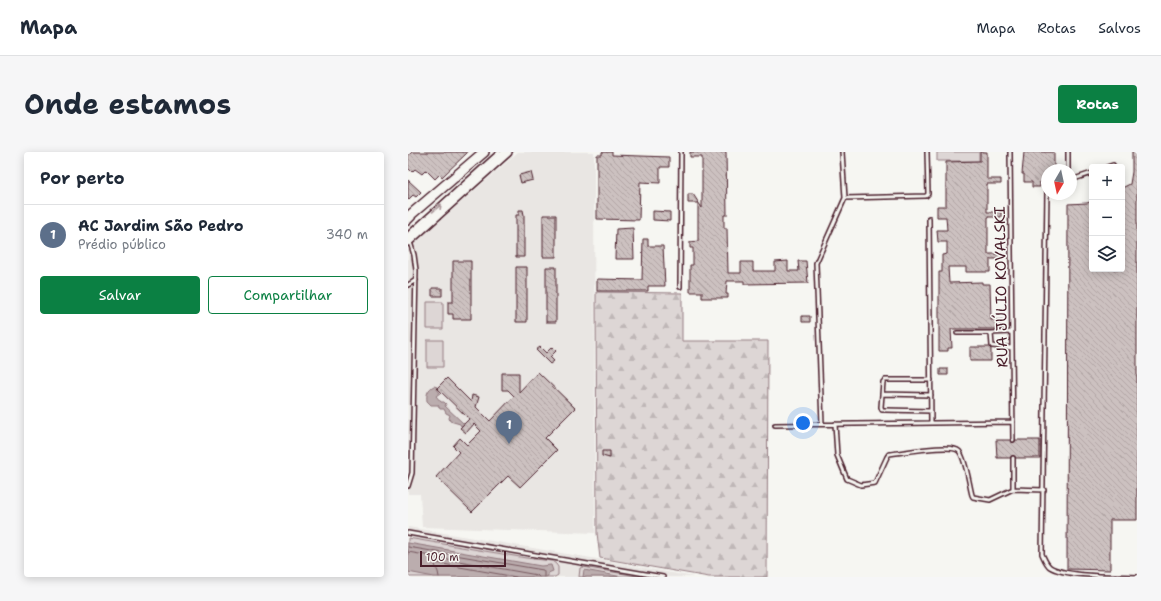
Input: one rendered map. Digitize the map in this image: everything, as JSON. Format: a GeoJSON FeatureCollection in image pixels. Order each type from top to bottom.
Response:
{"type":"FeatureCollection","features":[{"type":"Feature","properties":{"kind":"main road"},"geometry":{"type":"LineString","coordinates":[[408,217],[421,208],[484,152]]}},
{"type":"Feature","properties":{"kind":"main road"},"geometry":{"type":"LineString","coordinates":[[409,241],[507,152]]}},
{"type":"Feature","properties":{"kind":"lane"},"geometry":{"type":"LineString","coordinates":[[408,223],[421,208],[490,152]]}},
{"type":"Feature","properties":{"kind":"lane"},"geometry":{"type":"LineString","coordinates":[[408,252],[409,241],[499,152]]}},
{"type":"Feature","properties":{"kind":"lane"},"geometry":{"type":"LineString","coordinates":[[680,287],[681,152]]}},
{"type":"Feature","properties":{"kind":"lane"},"geometry":{"type":"LineString","coordinates":[[822,424],[816,263],[845,198],[842,152]]}},
{"type":"Feature","properties":{"kind":"lane"},"geometry":{"type":"LineString","coordinates":[[845,198],[926,196],[928,194],[927,152]]}},
{"type":"Feature","properties":{"kind":"lane","name":"RUA JÚLIO KOVALSKI"},"geometry":{"type":"LineString","coordinates":[[1010,152],[1013,440]]}},
{"type":"Feature","properties":{"kind":"lane"},"geometry":{"type":"LineString","coordinates":[[1068,152],[1068,164]]}},
{"type":"Feature","properties":{"kind":"lane"},"geometry":{"type":"LineString","coordinates":[[1077,178],[1089,174]]}},
{"type":"Feature","properties":{"kind":"lane"},"geometry":{"type":"LineString","coordinates":[[1047,200],[1042,554],[1050,567],[1057,571],[1074,576],[1137,577]]}},
{"type":"Feature","properties":{"kind":"lane"},"geometry":{"type":"LineString","coordinates":[[929,218],[931,423]]}},
{"type":"Feature","properties":{"kind":"lane"},"geometry":{"type":"LineString","coordinates":[[408,486],[412,473],[416,280],[416,270],[409,241]]}},
{"type":"Feature","properties":{"kind":"lane"},"geometry":{"type":"LineString","coordinates":[[408,285],[416,280]]}},
{"type":"Feature","properties":{"kind":"lane"},"geometry":{"type":"LineString","coordinates":[[958,333],[1012,332]]}},
{"type":"Feature","properties":{"kind":"lane"},"geometry":{"type":"LineString","coordinates":[[991,333],[992,346],[1012,348]]}},
{"type":"Feature","properties":{"kind":"lane"},"geometry":{"type":"LineString","coordinates":[[931,380],[885,380],[883,382],[881,408],[883,410],[931,411]]}},
{"type":"Feature","properties":{"kind":"lane"},"geometry":{"type":"LineString","coordinates":[[882,394],[931,395]]}},
{"type":"Feature","properties":{"kind":"lane"},"geometry":{"type":"LineString","coordinates":[[408,405],[414,405]]}},
{"type":"Feature","properties":{"kind":"lane"},"geometry":{"type":"LineString","coordinates":[[775,425],[1013,422]]}},
{"type":"Feature","properties":{"kind":"lane"},"geometry":{"type":"LineString","coordinates":[[835,424],[837,455],[847,479],[861,485],[875,483],[887,457],[890,454],[951,447],[956,448],[963,456],[973,497],[990,500],[1013,489],[1044,490]]}},
{"type":"Feature","properties":{"kind":"lane"},"geometry":{"type":"LineString","coordinates":[[1013,458],[1013,489]]}},
{"type":"Feature","properties":{"kind":"lane"},"geometry":{"type":"LineString","coordinates":[[408,533],[663,577]]}},
{"type":"Feature","properties":{"kind":"shaded area"},"geometry":{"type":"Polygon","coordinates":[[[518,152],[594,152],[595,533],[422,527],[420,494],[408,494],[408,249],[518,152]]]}},
{"type":"Feature","properties":{"kind":"shaded area"},"geometry":{"type":"Polygon","coordinates":[[[408,527],[597,559],[694,577],[408,577],[408,527]]]}},
{"type":"Feature","properties":{"kind":"green space"},"geometry":{"type":"Polygon","coordinates":[[[937,152],[979,152],[979,161],[937,161],[937,152]]]}},
{"type":"Feature","properties":{"kind":"green space"},"geometry":{"type":"Polygon","coordinates":[[[596,292],[682,293],[682,341],[768,341],[767,577],[709,577],[600,558],[597,533],[596,292]]]}},
{"type":"Feature","properties":{"kind":"green space"},"geometry":{"type":"Polygon","coordinates":[[[427,302],[443,302],[443,329],[427,329],[427,302]]]}},
{"type":"Feature","properties":{"kind":"green space"},"geometry":{"type":"Polygon","coordinates":[[[427,340],[443,340],[443,367],[427,367],[427,340]]]}},
{"type":"Feature","properties":{"kind":"green space"},"geometry":{"type":"Polygon","coordinates":[[[408,538],[552,561],[558,567],[558,575],[555,577],[408,577],[408,538]]]}},
{"type":"Feature","properties":{"kind":"green space"},"geometry":{"type":"Polygon","coordinates":[[[583,567],[643,577],[579,577],[580,568],[583,567]]]}},
{"type":"Feature","properties":{"kind":"water"},"geometry":{"type":"Polygon","coordinates":[[[434,386],[437,387],[436,388],[440,393],[436,396],[441,402],[446,404],[445,406],[464,424],[461,426],[460,424],[450,421],[450,415],[446,413],[444,409],[440,409],[438,405],[431,405],[427,401],[428,392],[434,386]]]}},
{"type":"Feature","properties":{"kind":"water"},"geometry":{"type":"Polygon","coordinates":[[[408,543],[541,566],[551,565],[553,571],[548,573],[548,576],[546,577],[434,577],[408,572],[408,543]]]}},
{"type":"Feature","properties":{"kind":"water"},"geometry":{"type":"Polygon","coordinates":[[[584,570],[623,577],[583,577],[584,570]]]}},
{"type":"Feature","properties":{"kind":"building"},"geometry":{"type":"Polygon","coordinates":[[[412,152],[468,152],[442,177],[440,174],[435,179],[426,170],[422,174],[415,169],[412,172],[408,168],[408,156],[412,152]]]}},
{"type":"Feature","properties":{"kind":"building"},"geometry":{"type":"Polygon","coordinates":[[[602,152],[612,152],[612,155],[669,157],[669,167],[660,167],[660,183],[640,182],[639,220],[597,219],[597,155],[602,155],[602,152]]]}},
{"type":"Feature","properties":{"kind":"building"},"geometry":{"type":"Polygon","coordinates":[[[690,152],[726,152],[727,215],[724,215],[724,228],[727,228],[728,273],[741,273],[741,262],[753,262],[753,271],[775,271],[775,262],[788,261],[788,271],[799,271],[798,261],[806,261],[808,283],[744,284],[744,281],[727,281],[726,294],[728,294],[728,298],[702,298],[702,292],[690,292],[690,265],[693,265],[693,248],[690,248],[690,242],[698,241],[698,203],[688,203],[688,194],[693,194],[702,208],[702,157],[690,157],[690,152]]]}},
{"type":"Feature","properties":{"kind":"building"},"geometry":{"type":"Polygon","coordinates":[[[980,152],[987,152],[987,179],[1001,179],[1001,184],[987,184],[987,212],[1001,212],[1001,217],[988,217],[988,254],[1002,254],[1002,259],[990,259],[990,272],[966,272],[966,267],[948,267],[949,283],[982,282],[982,284],[990,284],[991,320],[1002,320],[1002,329],[951,329],[952,348],[948,348],[948,351],[939,351],[939,272],[942,272],[942,255],[947,254],[947,242],[938,242],[937,230],[947,230],[946,217],[937,217],[937,206],[946,206],[946,162],[980,161],[980,152]]]}},
{"type":"Feature","properties":{"kind":"building"},"geometry":{"type":"Polygon","coordinates":[[[1024,152],[1054,152],[1054,164],[1041,164],[1040,187],[1032,187],[1032,182],[1024,182],[1024,174],[1022,174],[1024,152]]]}},
{"type":"Feature","properties":{"kind":"building"},"geometry":{"type":"Polygon","coordinates":[[[1132,152],[1137,152],[1137,520],[1110,520],[1110,570],[1067,569],[1068,204],[1089,202],[1089,272],[1125,272],[1125,186],[1130,184],[1132,172],[1132,152]]]}},
{"type":"Feature","properties":{"kind":"building"},"geometry":{"type":"Polygon","coordinates":[[[531,172],[533,180],[521,183],[519,175],[531,172]]]}},
{"type":"Feature","properties":{"kind":"building"},"geometry":{"type":"Polygon","coordinates":[[[408,180],[421,192],[416,197],[413,195],[408,200],[408,180]]]}},
{"type":"Feature","properties":{"kind":"building"},"geometry":{"type":"Polygon","coordinates":[[[519,210],[523,210],[524,215],[524,257],[516,257],[516,215],[519,215],[519,210]]]}},
{"type":"Feature","properties":{"kind":"building"},"geometry":{"type":"Polygon","coordinates":[[[653,211],[670,212],[670,221],[653,220],[653,211]]]}},
{"type":"Feature","properties":{"kind":"building"},"geometry":{"type":"Polygon","coordinates":[[[543,215],[556,215],[556,257],[543,257],[543,215]]]}},
{"type":"Feature","properties":{"kind":"building"},"geometry":{"type":"Polygon","coordinates":[[[633,228],[634,259],[615,259],[616,229],[633,228]]]}},
{"type":"Feature","properties":{"kind":"building"},"geometry":{"type":"Polygon","coordinates":[[[643,239],[648,239],[648,246],[663,246],[665,286],[648,286],[648,291],[597,291],[597,279],[642,280],[643,239]]]}},
{"type":"Feature","properties":{"kind":"building"},"geometry":{"type":"Polygon","coordinates":[[[453,261],[471,261],[471,319],[453,319],[453,314],[448,314],[448,302],[453,302],[453,261]]]}},
{"type":"Feature","properties":{"kind":"building"},"geometry":{"type":"Polygon","coordinates":[[[516,267],[527,267],[527,322],[516,322],[516,267]]]}},
{"type":"Feature","properties":{"kind":"building"},"geometry":{"type":"Polygon","coordinates":[[[546,267],[556,267],[556,322],[546,322],[546,267]]]}},
{"type":"Feature","properties":{"kind":"building"},"geometry":{"type":"Polygon","coordinates":[[[432,288],[442,288],[442,296],[432,296],[432,288]]]}},
{"type":"Feature","properties":{"kind":"building"},"geometry":{"type":"Polygon","coordinates":[[[802,316],[810,316],[810,322],[802,322],[802,316]]]}},
{"type":"Feature","properties":{"kind":"building"},"geometry":{"type":"Polygon","coordinates":[[[540,347],[546,353],[552,347],[556,351],[550,357],[554,361],[550,364],[536,350],[540,347]]]}},
{"type":"Feature","properties":{"kind":"building"},"geometry":{"type":"Polygon","coordinates":[[[970,347],[989,347],[991,349],[991,361],[970,361],[970,347]]]}},
{"type":"Feature","properties":{"kind":"building"},"geometry":{"type":"Polygon","coordinates":[[[940,369],[948,369],[948,375],[940,375],[940,369]]]}},
{"type":"Feature","properties":{"kind":"building"},"geometry":{"type":"Polygon","coordinates":[[[538,372],[575,408],[545,438],[557,450],[520,487],[508,476],[472,512],[436,477],[459,452],[453,446],[460,438],[467,445],[481,431],[474,424],[466,433],[460,428],[469,419],[437,388],[447,378],[471,402],[472,395],[479,397],[476,407],[490,421],[514,396],[508,390],[502,390],[502,373],[519,373],[519,392],[538,372]]]}},
{"type":"Feature","properties":{"kind":"building"},"geometry":{"type":"Polygon","coordinates":[[[996,440],[1010,440],[1013,443],[1016,440],[1040,440],[1040,458],[1016,458],[1013,455],[1010,458],[997,458],[996,440]]]}},
{"type":"Feature","properties":{"kind":"building"},"geometry":{"type":"Polygon","coordinates":[[[602,451],[610,451],[610,458],[602,456],[602,451]]]}},
{"type":"Feature","properties":{"kind":"place","name":"AC Jardim São Pedro"},"geometry":{"type":"Point","coordinates":[509,444]}}]}
